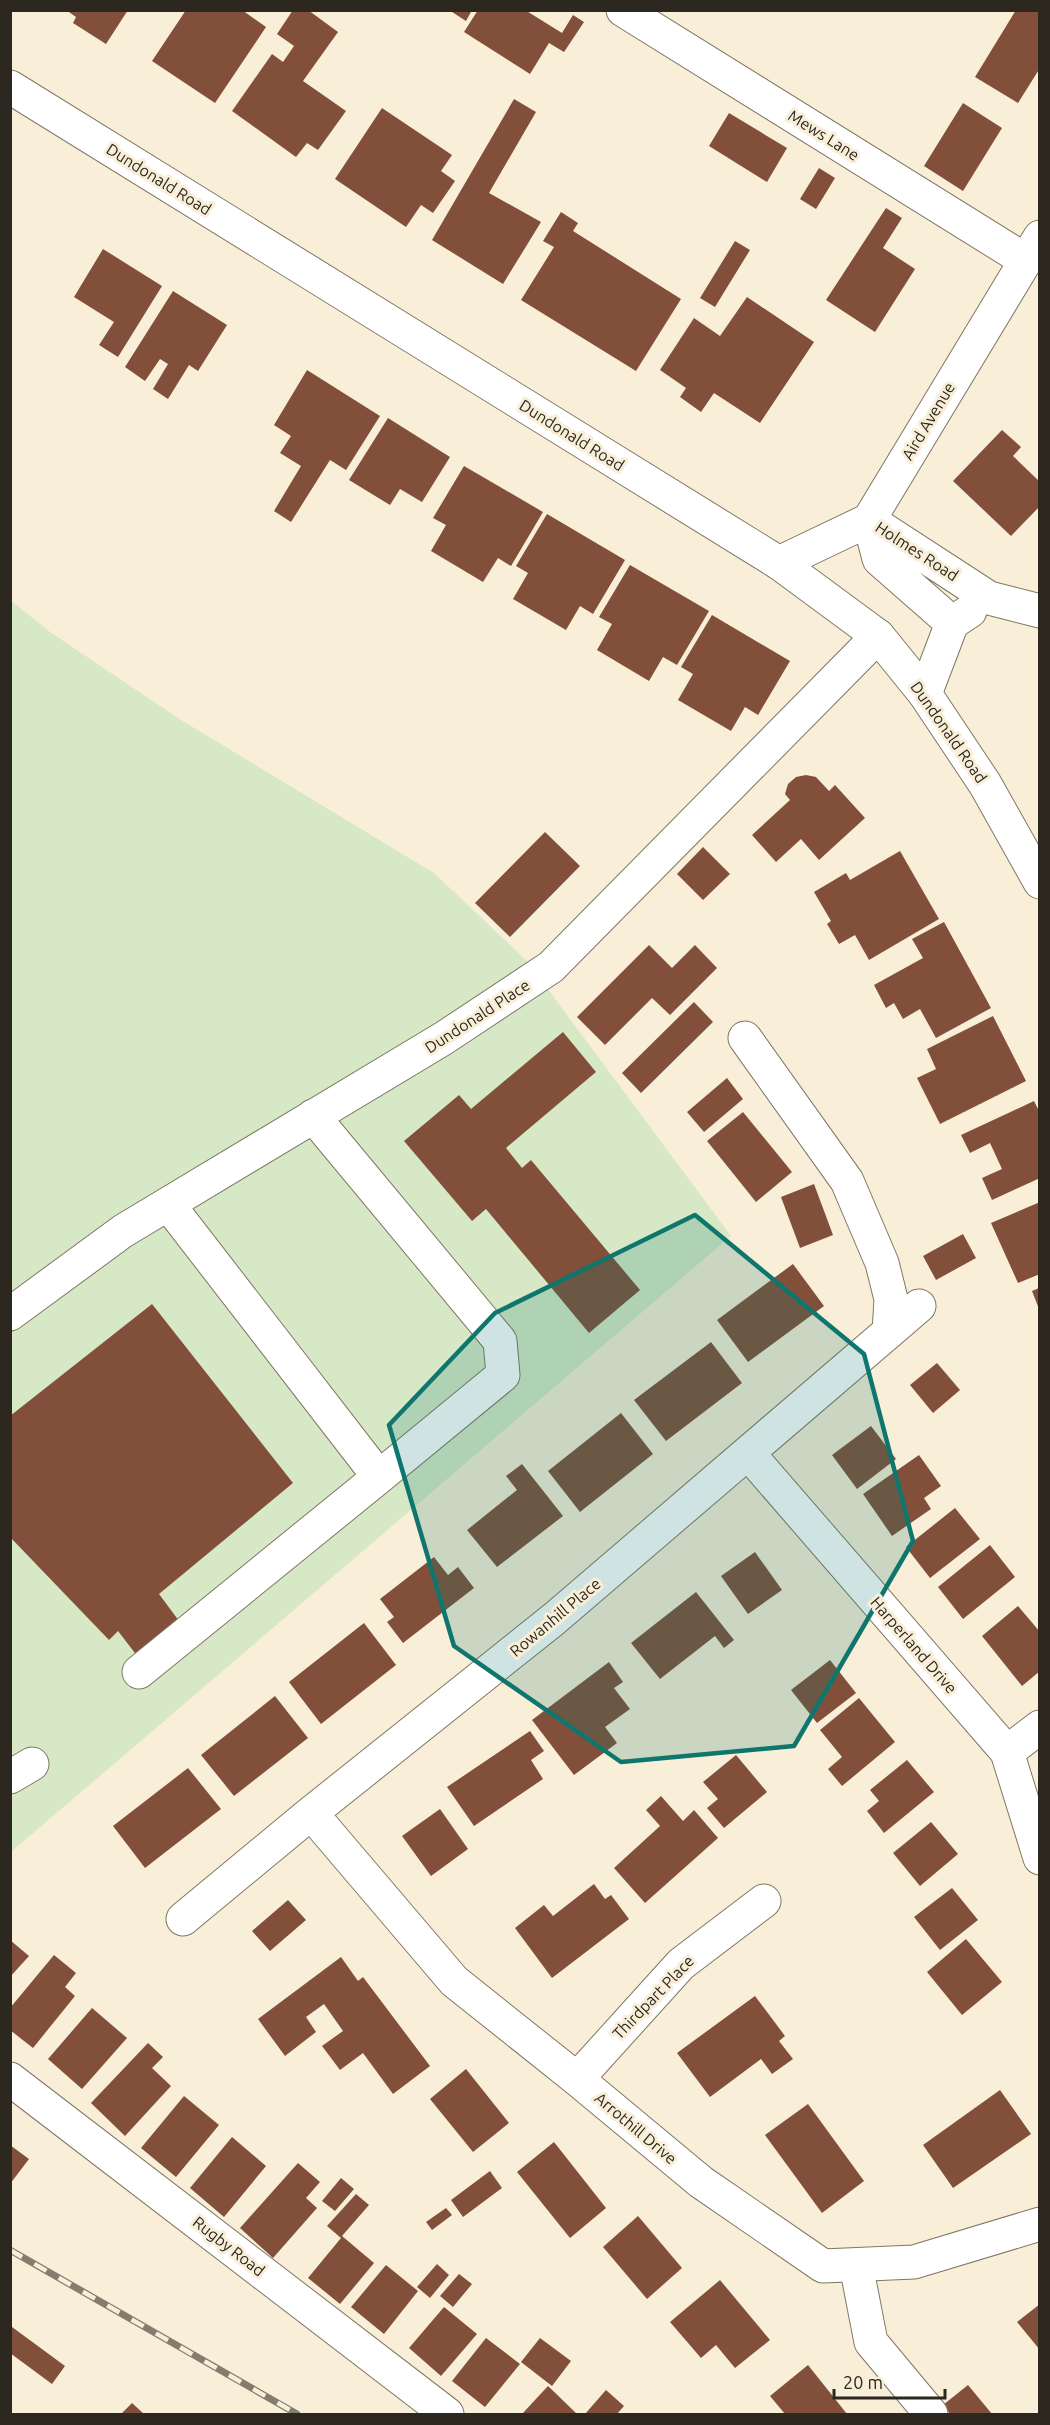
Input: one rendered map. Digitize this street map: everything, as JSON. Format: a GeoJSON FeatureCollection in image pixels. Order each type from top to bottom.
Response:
{"type":"FeatureCollection","features":[{"type":"Feature","properties":{"kind":"street","name":"Mews Lane"},"geometry":{"type":"LineString","coordinates":[[623,10],[1032,249]]}},
{"type":"Feature","properties":{"kind":"street","name":"Dundonald Road"},"geometry":{"type":"LineString","coordinates":[[10,87],[779,563],[878,636],[925,694],[985,784],[1040,882]]}},
{"type":"Feature","properties":{"kind":"street","name":"Aird Avenue"},"geometry":{"type":"LineString","coordinates":[[869,520],[1032,249]]}},
{"type":"Feature","properties":{"kind":"street"},"geometry":{"type":"LineString","coordinates":[[779,563],[869,520]]}},
{"type":"Feature","properties":{"kind":"street","name":"Holmes Road"},"geometry":{"type":"LineString","coordinates":[[869,520],[989,598],[1040,611]]}},
{"type":"Feature","properties":{"kind":"street","name":"Holmes Road"},"geometry":{"type":"LineString","coordinates":[[869,520],[879,559],[952,623]]}},
{"type":"Feature","properties":{"kind":"street"},"geometry":{"type":"LineString","coordinates":[[925,694],[952,623],[989,598]]}},
{"type":"Feature","properties":{"kind":"street","name":"Dundonald Place"},"geometry":{"type":"LineString","coordinates":[[10,1314],[123,1231],[444,1038],[551,967],[878,636]]}},
{"type":"Feature","properties":{"kind":"street"},"geometry":{"type":"LineString","coordinates":[[745,1038],[847,1181],[882,1263],[891,1299],[890,1332]]}},
{"type":"Feature","properties":{"kind":"street"},"geometry":{"type":"LineString","coordinates":[[139,1672],[503,1375],[500,1341],[313,1116]]}},
{"type":"Feature","properties":{"kind":"street"},"geometry":{"type":"LineString","coordinates":[[168,1204],[379,1477]]}},
{"type":"Feature","properties":{"kind":"street","name":"Rowanhill Place"},"geometry":{"type":"LineString","coordinates":[[183,1919],[311,1813],[554,1620],[919,1306]]}},
{"type":"Feature","properties":{"kind":"street","name":"Harperland Drive"},"geometry":{"type":"LineString","coordinates":[[748,1453],[1007,1752],[1040,1858]]}},
{"type":"Feature","properties":{"kind":"street"},"geometry":{"type":"LineString","coordinates":[[1007,1752],[1040,1727]]}},
{"type":"Feature","properties":{"kind":"street","name":"Arrothill Drive"},"geometry":{"type":"LineString","coordinates":[[311,1813],[454,1981],[701,2182],[823,2266],[914,2262],[1040,2224]]}},
{"type":"Feature","properties":{"kind":"street","name":"Thirdpart Place"},"geometry":{"type":"LineString","coordinates":[[577,2079],[681,1964],[764,1901]]}},
{"type":"Feature","properties":{"kind":"street","name":"Rugby Road"},"geometry":{"type":"LineString","coordinates":[[10,2079],[447,2415]]}},
{"type":"Feature","properties":{"kind":"street"},"geometry":{"type":"LineString","coordinates":[[856,2265],[871,2342],[931,2415]]}},
{"type":"Feature","properties":{"kind":"highlighted area"},"geometry":{"type":"Polygon","coordinates":[[[695,1215],[864,1354],[913,1541],[794,1746],[621,1762],[454,1646],[389,1425],[495,1313],[695,1215]]]}},
{"type":"Feature","properties":{"kind":"green space"},"geometry":{"type":"Polygon","coordinates":[[[10,600],[50,632],[181,720],[434,873],[527,961],[731,1236],[11,1852],[10,600]]]}},
{"type":"Feature","properties":{"kind":"building"},"geometry":{"type":"Polygon","coordinates":[[[66,10],[128,10],[106,44],[73,23],[76,17],[66,10]]]}},
{"type":"Feature","properties":{"kind":"building"},"geometry":{"type":"Polygon","coordinates":[[[186,10],[242,10],[266,27],[215,103],[152,61],[186,10]]]}},
{"type":"Feature","properties":{"kind":"building"},"geometry":{"type":"Polygon","coordinates":[[[293,10],[308,10],[338,32],[303,81],[346,111],[318,150],[307,143],[296,157],[232,111],[272,54],[283,62],[294,46],[277,34],[293,10]]]}},
{"type":"Feature","properties":{"kind":"building"},"geometry":{"type":"Polygon","coordinates":[[[449,10],[472,10],[466,21],[449,10]]]}},
{"type":"Feature","properties":{"kind":"building"},"geometry":{"type":"Polygon","coordinates":[[[478,10],[525,10],[562,33],[573,15],[584,22],[564,52],[549,43],[530,74],[464,32],[478,10]]]}},
{"type":"Feature","properties":{"kind":"building"},"geometry":{"type":"Polygon","coordinates":[[[1016,10],[1040,10],[1040,68],[1018,103],[975,77],[1016,10]]]}},
{"type":"Feature","properties":{"kind":"building"},"geometry":{"type":"Polygon","coordinates":[[[514,99],[536,112],[489,193],[541,222],[503,284],[432,240],[514,99]]]}},
{"type":"Feature","properties":{"kind":"building"},"geometry":{"type":"Polygon","coordinates":[[[963,103],[1002,128],[963,191],[924,166],[963,103]]]}},
{"type":"Feature","properties":{"kind":"building"},"geometry":{"type":"Polygon","coordinates":[[[382,108],[452,155],[441,171],[455,181],[433,213],[421,205],[406,227],[335,179],[382,108]]]}},
{"type":"Feature","properties":{"kind":"building"},"geometry":{"type":"Polygon","coordinates":[[[729,113],[787,148],[767,182],[709,146],[729,113]]]}},
{"type":"Feature","properties":{"kind":"building"},"geometry":{"type":"Polygon","coordinates":[[[819,168],[835,178],[816,209],[800,199],[819,168]]]}},
{"type":"Feature","properties":{"kind":"building"},"geometry":{"type":"Polygon","coordinates":[[[886,208],[902,218],[883,248],[915,269],[875,332],[826,300],[886,208]]]}},
{"type":"Feature","properties":{"kind":"building"},"geometry":{"type":"Polygon","coordinates":[[[561,212],[578,223],[573,231],[681,299],[636,371],[521,300],[554,247],[543,241],[561,212]]]}},
{"type":"Feature","properties":{"kind":"building"},"geometry":{"type":"Polygon","coordinates":[[[735,241],[750,250],[715,307],[700,298],[735,241]]]}},
{"type":"Feature","properties":{"kind":"building"},"geometry":{"type":"Polygon","coordinates":[[[103,249],[162,286],[118,357],[99,345],[114,322],[74,297],[103,249]]]}},
{"type":"Feature","properties":{"kind":"building"},"geometry":{"type":"Polygon","coordinates":[[[173,291],[227,325],[198,371],[189,365],[168,399],[153,389],[168,364],[160,359],[145,381],[125,367],[173,291]]]}},
{"type":"Feature","properties":{"kind":"building"},"geometry":{"type":"Polygon","coordinates":[[[747,297],[814,342],[760,423],[714,393],[701,412],[680,397],[686,388],[660,370],[694,318],[720,336],[747,297]]]}},
{"type":"Feature","properties":{"kind":"building"},"geometry":{"type":"Polygon","coordinates":[[[307,370],[380,416],[346,470],[330,460],[291,522],[274,511],[301,466],[280,453],[291,436],[274,425],[307,370]]]}},
{"type":"Feature","properties":{"kind":"building"},"geometry":{"type":"Polygon","coordinates":[[[388,418],[450,457],[422,502],[400,489],[390,505],[349,480],[388,418]]]}},
{"type":"Feature","properties":{"kind":"building"},"geometry":{"type":"Polygon","coordinates":[[[1002,430],[1021,447],[1013,456],[1040,482],[1040,506],[1011,536],[953,481],[1002,430]]]}},
{"type":"Feature","properties":{"kind":"building"},"geometry":{"type":"Polygon","coordinates":[[[464,466],[543,512],[511,566],[498,558],[483,582],[431,551],[446,525],[433,518],[464,466]]]}},
{"type":"Feature","properties":{"kind":"building"},"geometry":{"type":"Polygon","coordinates":[[[547,514],[625,560],[593,614],[580,606],[566,630],[513,599],[528,573],[516,566],[547,514]]]}},
{"type":"Feature","properties":{"kind":"building"},"geometry":{"type":"Polygon","coordinates":[[[630,565],[709,611],[677,665],[663,657],[649,681],[597,650],[612,624],[599,617],[630,565]]]}},
{"type":"Feature","properties":{"kind":"building"},"geometry":{"type":"Polygon","coordinates":[[[712,615],[790,661],[758,715],[745,707],[731,731],[678,700],[693,674],[681,667],[712,615]]]}},
{"type":"Feature","properties":{"kind":"building"},"geometry":{"type":"Polygon","coordinates":[[[806,775],[816,777],[829,791],[835,785],[865,818],[819,860],[801,839],[776,862],[752,835],[790,800],[785,794],[788,784],[796,777],[806,775]]]}},
{"type":"Feature","properties":{"kind":"building"},"geometry":{"type":"Polygon","coordinates":[[[545,832],[580,866],[510,937],[475,903],[545,832]]]}},
{"type":"Feature","properties":{"kind":"building"},"geometry":{"type":"Polygon","coordinates":[[[703,847],[730,874],[703,900],[677,874],[703,847]]]}},
{"type":"Feature","properties":{"kind":"building"},"geometry":{"type":"Polygon","coordinates":[[[900,851],[939,919],[869,960],[855,935],[839,944],[827,924],[831,921],[814,892],[846,873],[850,880],[900,851]]]}},
{"type":"Feature","properties":{"kind":"building"},"geometry":{"type":"Polygon","coordinates":[[[944,922],[991,1008],[936,1038],[920,1009],[903,1019],[894,1003],[886,1008],[874,985],[923,958],[912,939],[944,922]]]}},
{"type":"Feature","properties":{"kind":"building"},"geometry":{"type":"Polygon","coordinates":[[[649,945],[672,968],[695,945],[717,968],[670,1015],[652,998],[605,1045],[577,1017],[649,945]]]}},
{"type":"Feature","properties":{"kind":"building"},"geometry":{"type":"Polygon","coordinates":[[[694,1002],[713,1022],[641,1093],[622,1073],[694,1002]]]}},
{"type":"Feature","properties":{"kind":"building"},"geometry":{"type":"Polygon","coordinates":[[[993,1016],[1026,1081],[940,1124],[917,1078],[936,1069],[927,1049],[993,1016]]]}},
{"type":"Feature","properties":{"kind":"building"},"geometry":{"type":"Polygon","coordinates":[[[563,1032],[596,1072],[506,1148],[522,1168],[531,1160],[640,1290],[589,1333],[486,1209],[472,1221],[404,1141],[459,1095],[471,1109],[563,1032]]]}},
{"type":"Feature","properties":{"kind":"building"},"geometry":{"type":"Polygon","coordinates":[[[727,1078],[743,1099],[704,1132],[687,1112],[727,1078]]]}},
{"type":"Feature","properties":{"kind":"building"},"geometry":{"type":"Polygon","coordinates":[[[1034,1101],[1040,1113],[1040,1178],[992,1200],[982,1178],[1002,1169],[990,1143],[970,1153],[961,1135],[1034,1101]]]}},
{"type":"Feature","properties":{"kind":"building"},"geometry":{"type":"Polygon","coordinates":[[[743,1112],[792,1172],[756,1202],[707,1141],[743,1112]]]}},
{"type":"Feature","properties":{"kind":"building"},"geometry":{"type":"Polygon","coordinates":[[[814,1184],[833,1235],[800,1248],[781,1197],[814,1184]]]}},
{"type":"Feature","properties":{"kind":"building"},"geometry":{"type":"Polygon","coordinates":[[[1040,1202],[1040,1274],[1018,1283],[991,1223],[1040,1202]]]}},
{"type":"Feature","properties":{"kind":"building"},"geometry":{"type":"Polygon","coordinates":[[[963,1234],[976,1258],[936,1280],[923,1256],[963,1234]]]}},
{"type":"Feature","properties":{"kind":"building"},"geometry":{"type":"Polygon","coordinates":[[[793,1264],[824,1306],[748,1362],[717,1320],[793,1264]]]}},
{"type":"Feature","properties":{"kind":"building"},"geometry":{"type":"Polygon","coordinates":[[[1039,1288],[1039,1309],[1032,1291],[1039,1288]]]}},
{"type":"Feature","properties":{"kind":"building"},"geometry":{"type":"Polygon","coordinates":[[[152,1304],[293,1483],[159,1594],[182,1625],[138,1657],[118,1631],[109,1640],[10,1537],[10,1416],[152,1304]]]}},
{"type":"Feature","properties":{"kind":"building"},"geometry":{"type":"Polygon","coordinates":[[[711,1342],[742,1383],[666,1441],[634,1400],[711,1342]]]}},
{"type":"Feature","properties":{"kind":"building"},"geometry":{"type":"Polygon","coordinates":[[[937,1363],[960,1390],[933,1413],[910,1385],[937,1363]]]}},
{"type":"Feature","properties":{"kind":"building"},"geometry":{"type":"Polygon","coordinates":[[[621,1413],[653,1454],[580,1512],[548,1471],[621,1413]]]}},
{"type":"Feature","properties":{"kind":"building"},"geometry":{"type":"Polygon","coordinates":[[[871,1426],[896,1459],[857,1489],[832,1455],[871,1426]]]}},
{"type":"Feature","properties":{"kind":"building"},"geometry":{"type":"Polygon","coordinates":[[[919,1455],[941,1486],[924,1498],[931,1509],[892,1536],[863,1494],[919,1455]]]}},
{"type":"Feature","properties":{"kind":"building"},"geometry":{"type":"Polygon","coordinates":[[[522,1464],[563,1516],[497,1567],[467,1530],[517,1490],[506,1476],[522,1464]]]}},
{"type":"Feature","properties":{"kind":"building"},"geometry":{"type":"Polygon","coordinates":[[[955,1508],[980,1539],[930,1578],[906,1547],[955,1508]]]}},
{"type":"Feature","properties":{"kind":"building"},"geometry":{"type":"Polygon","coordinates":[[[990,1545],[1015,1577],[963,1619],[938,1587],[990,1545]]]}},
{"type":"Feature","properties":{"kind":"building"},"geometry":{"type":"Polygon","coordinates":[[[755,1552],[782,1590],[748,1614],[721,1576],[755,1552]]]}},
{"type":"Feature","properties":{"kind":"building"},"geometry":{"type":"Polygon","coordinates":[[[434,1557],[448,1575],[458,1567],[474,1588],[403,1643],[387,1622],[394,1617],[380,1599],[434,1557]]]}},
{"type":"Feature","properties":{"kind":"building"},"geometry":{"type":"Polygon","coordinates":[[[696,1592],[734,1640],[724,1648],[715,1636],[660,1679],[631,1643],[696,1592]]]}},
{"type":"Feature","properties":{"kind":"building"},"geometry":{"type":"Polygon","coordinates":[[[1018,1606],[1040,1632],[1040,1671],[1022,1686],[982,1636],[1018,1606]]]}},
{"type":"Feature","properties":{"kind":"building"},"geometry":{"type":"Polygon","coordinates":[[[364,1623],[396,1665],[321,1724],[289,1682],[364,1623]]]}},
{"type":"Feature","properties":{"kind":"building"},"geometry":{"type":"Polygon","coordinates":[[[830,1660],[856,1693],[817,1723],[791,1690],[830,1660]]]}},
{"type":"Feature","properties":{"kind":"building"},"geometry":{"type":"Polygon","coordinates":[[[609,1662],[623,1682],[614,1688],[630,1709],[605,1727],[617,1743],[574,1775],[532,1720],[609,1662]]]}},
{"type":"Feature","properties":{"kind":"building"},"geometry":{"type":"Polygon","coordinates":[[[275,1696],[308,1738],[234,1796],[201,1755],[275,1696]]]}},
{"type":"Feature","properties":{"kind":"building"},"geometry":{"type":"Polygon","coordinates":[[[859,1698],[895,1742],[842,1786],[828,1769],[842,1757],[820,1730],[859,1698]]]}},
{"type":"Feature","properties":{"kind":"building"},"geometry":{"type":"Polygon","coordinates":[[[530,1731],[544,1751],[531,1760],[543,1779],[474,1826],[447,1787],[530,1731]]]}},
{"type":"Feature","properties":{"kind":"building"},"geometry":{"type":"Polygon","coordinates":[[[736,1755],[767,1792],[724,1828],[707,1808],[718,1799],[703,1782],[736,1755]]]}},
{"type":"Feature","properties":{"kind":"building"},"geometry":{"type":"Polygon","coordinates":[[[907,1760],[934,1792],[884,1833],[867,1811],[879,1801],[870,1790],[907,1760]]]}},
{"type":"Feature","properties":{"kind":"building"},"geometry":{"type":"Polygon","coordinates":[[[188,1768],[221,1809],[145,1868],[113,1826],[188,1768]]]}},
{"type":"Feature","properties":{"kind":"building"},"geometry":{"type":"Polygon","coordinates":[[[661,1796],[683,1821],[694,1810],[718,1838],[645,1903],[614,1868],[660,1826],[646,1810],[661,1796]]]}},
{"type":"Feature","properties":{"kind":"building"},"geometry":{"type":"Polygon","coordinates":[[[440,1809],[468,1849],[431,1876],[402,1836],[440,1809]]]}},
{"type":"Feature","properties":{"kind":"building"},"geometry":{"type":"Polygon","coordinates":[[[931,1822],[958,1854],[920,1886],[893,1853],[931,1822]]]}},
{"type":"Feature","properties":{"kind":"building"},"geometry":{"type":"Polygon","coordinates":[[[594,1884],[605,1899],[611,1895],[629,1919],[552,1978],[515,1928],[544,1905],[553,1916],[594,1884]]]}},
{"type":"Feature","properties":{"kind":"building"},"geometry":{"type":"Polygon","coordinates":[[[952,1888],[978,1920],[940,1950],[914,1917],[952,1888]]]}},
{"type":"Feature","properties":{"kind":"building"},"geometry":{"type":"Polygon","coordinates":[[[288,1900],[306,1920],[270,1951],[252,1931],[288,1900]]]}},
{"type":"Feature","properties":{"kind":"building"},"geometry":{"type":"Polygon","coordinates":[[[966,1939],[1002,1982],[962,2015],[927,1972],[966,1939]]]}},
{"type":"Feature","properties":{"kind":"building"},"geometry":{"type":"Polygon","coordinates":[[[10,1940],[29,1956],[10,1977],[10,1940]]]}},
{"type":"Feature","properties":{"kind":"building"},"geometry":{"type":"Polygon","coordinates":[[[54,1955],[76,1973],[65,1987],[75,1996],[33,2048],[10,2030],[10,2008],[54,1955]]]}},
{"type":"Feature","properties":{"kind":"building"},"geometry":{"type":"Polygon","coordinates":[[[341,1957],[358,1981],[363,1977],[430,2066],[393,2094],[363,2053],[340,2070],[322,2046],[343,2031],[324,2004],[306,2017],[316,2032],[285,2056],[258,2019],[341,1957]]]}},
{"type":"Feature","properties":{"kind":"building"},"geometry":{"type":"Polygon","coordinates":[[[755,1996],[785,2036],[779,2041],[793,2059],[772,2074],[761,2059],[710,2097],[677,2053],[755,1996]]]}},
{"type":"Feature","properties":{"kind":"building"},"geometry":{"type":"Polygon","coordinates":[[[92,2008],[127,2038],[82,2089],[48,2059],[92,2008]]]}},
{"type":"Feature","properties":{"kind":"building"},"geometry":{"type":"Polygon","coordinates":[[[148,2043],[163,2057],[152,2068],[171,2086],[125,2136],[91,2103],[148,2043]]]}},
{"type":"Feature","properties":{"kind":"building"},"geometry":{"type":"Polygon","coordinates":[[[466,2069],[509,2123],[473,2152],[430,2099],[466,2069]]]}},
{"type":"Feature","properties":{"kind":"building"},"geometry":{"type":"Polygon","coordinates":[[[1000,2090],[1031,2134],[953,2188],[923,2145],[1000,2090]]]}},
{"type":"Feature","properties":{"kind":"building"},"geometry":{"type":"Polygon","coordinates":[[[184,2096],[219,2125],[176,2177],[141,2148],[184,2096]]]}},
{"type":"Feature","properties":{"kind":"building"},"geometry":{"type":"Polygon","coordinates":[[[808,2104],[864,2181],[822,2213],[765,2135],[808,2104]]]}},
{"type":"Feature","properties":{"kind":"building"},"geometry":{"type":"Polygon","coordinates":[[[232,2137],[266,2166],[224,2217],[190,2188],[232,2137]]]}},
{"type":"Feature","properties":{"kind":"building"},"geometry":{"type":"Polygon","coordinates":[[[554,2142],[606,2208],[570,2238],[517,2172],[554,2142]]]}},
{"type":"Feature","properties":{"kind":"building"},"geometry":{"type":"Polygon","coordinates":[[[10,2145],[29,2159],[10,2184],[10,2145]]]}},
{"type":"Feature","properties":{"kind":"building"},"geometry":{"type":"Polygon","coordinates":[[[298,2163],[320,2182],[306,2198],[317,2208],[273,2258],[240,2228],[298,2163]]]}},
{"type":"Feature","properties":{"kind":"building"},"geometry":{"type":"Polygon","coordinates":[[[490,2171],[502,2188],[463,2217],[451,2200],[490,2171]]]}},
{"type":"Feature","properties":{"kind":"building"},"geometry":{"type":"Polygon","coordinates":[[[341,2178],[354,2189],[335,2211],[322,2201],[341,2178]]]}},
{"type":"Feature","properties":{"kind":"building"},"geometry":{"type":"Polygon","coordinates":[[[356,2194],[369,2205],[342,2236],[374,2263],[340,2304],[308,2278],[341,2238],[327,2226],[356,2194]]]}},
{"type":"Feature","properties":{"kind":"building"},"geometry":{"type":"Polygon","coordinates":[[[446,2208],[452,2215],[432,2230],[426,2222],[446,2208]]]}},
{"type":"Feature","properties":{"kind":"building"},"geometry":{"type":"Polygon","coordinates":[[[638,2216],[682,2268],[647,2299],[603,2247],[638,2216]]]}},
{"type":"Feature","properties":{"kind":"building"},"geometry":{"type":"Polygon","coordinates":[[[437,2264],[449,2275],[430,2298],[417,2287],[437,2264]]]}},
{"type":"Feature","properties":{"kind":"building"},"geometry":{"type":"Polygon","coordinates":[[[386,2265],[418,2291],[384,2334],[351,2307],[386,2265]]]}},
{"type":"Feature","properties":{"kind":"building"},"geometry":{"type":"Polygon","coordinates":[[[459,2274],[472,2284],[453,2307],[440,2296],[459,2274]]]}},
{"type":"Feature","properties":{"kind":"building"},"geometry":{"type":"Polygon","coordinates":[[[720,2280],[770,2340],[735,2368],[716,2345],[701,2358],[670,2322],[720,2280]]]}},
{"type":"Feature","properties":{"kind":"building"},"geometry":{"type":"Polygon","coordinates":[[[1040,2304],[1040,2350],[1017,2322],[1040,2304]]]}},
{"type":"Feature","properties":{"kind":"building"},"geometry":{"type":"Polygon","coordinates":[[[444,2307],[477,2334],[441,2376],[409,2348],[444,2307]]]}},
{"type":"Feature","properties":{"kind":"building"},"geometry":{"type":"Polygon","coordinates":[[[12,2327],[65,2366],[52,2384],[10,2353],[12,2327]]]}},
{"type":"Feature","properties":{"kind":"building"},"geometry":{"type":"Polygon","coordinates":[[[486,2338],[520,2364],[485,2407],[452,2381],[486,2338]]]}},
{"type":"Feature","properties":{"kind":"building"},"geometry":{"type":"Polygon","coordinates":[[[540,2338],[571,2361],[552,2386],[521,2362],[540,2338]]]}},
{"type":"Feature","properties":{"kind":"building"},"geometry":{"type":"Polygon","coordinates":[[[808,2365],[847,2414],[785,2414],[770,2396],[808,2365]]]}},
{"type":"Feature","properties":{"kind":"building"},"geometry":{"type":"Polygon","coordinates":[[[968,2385],[992,2414],[950,2414],[943,2405],[968,2385]]]}},
{"type":"Feature","properties":{"kind":"building"},"geometry":{"type":"Polygon","coordinates":[[[548,2386],[576,2413],[575,2414],[522,2414],[548,2386]]]}},
{"type":"Feature","properties":{"kind":"building"},"geometry":{"type":"Polygon","coordinates":[[[606,2390],[624,2406],[617,2414],[585,2414],[606,2390]]]}},
{"type":"Feature","properties":{"kind":"building"},"geometry":{"type":"Polygon","coordinates":[[[132,2403],[144,2414],[121,2414],[132,2403]]]}},
{"type":"Feature","properties":{"kind":"railway"},"geometry":{"type":"LineString","coordinates":[[10,2250],[297,2414]]}}]}
